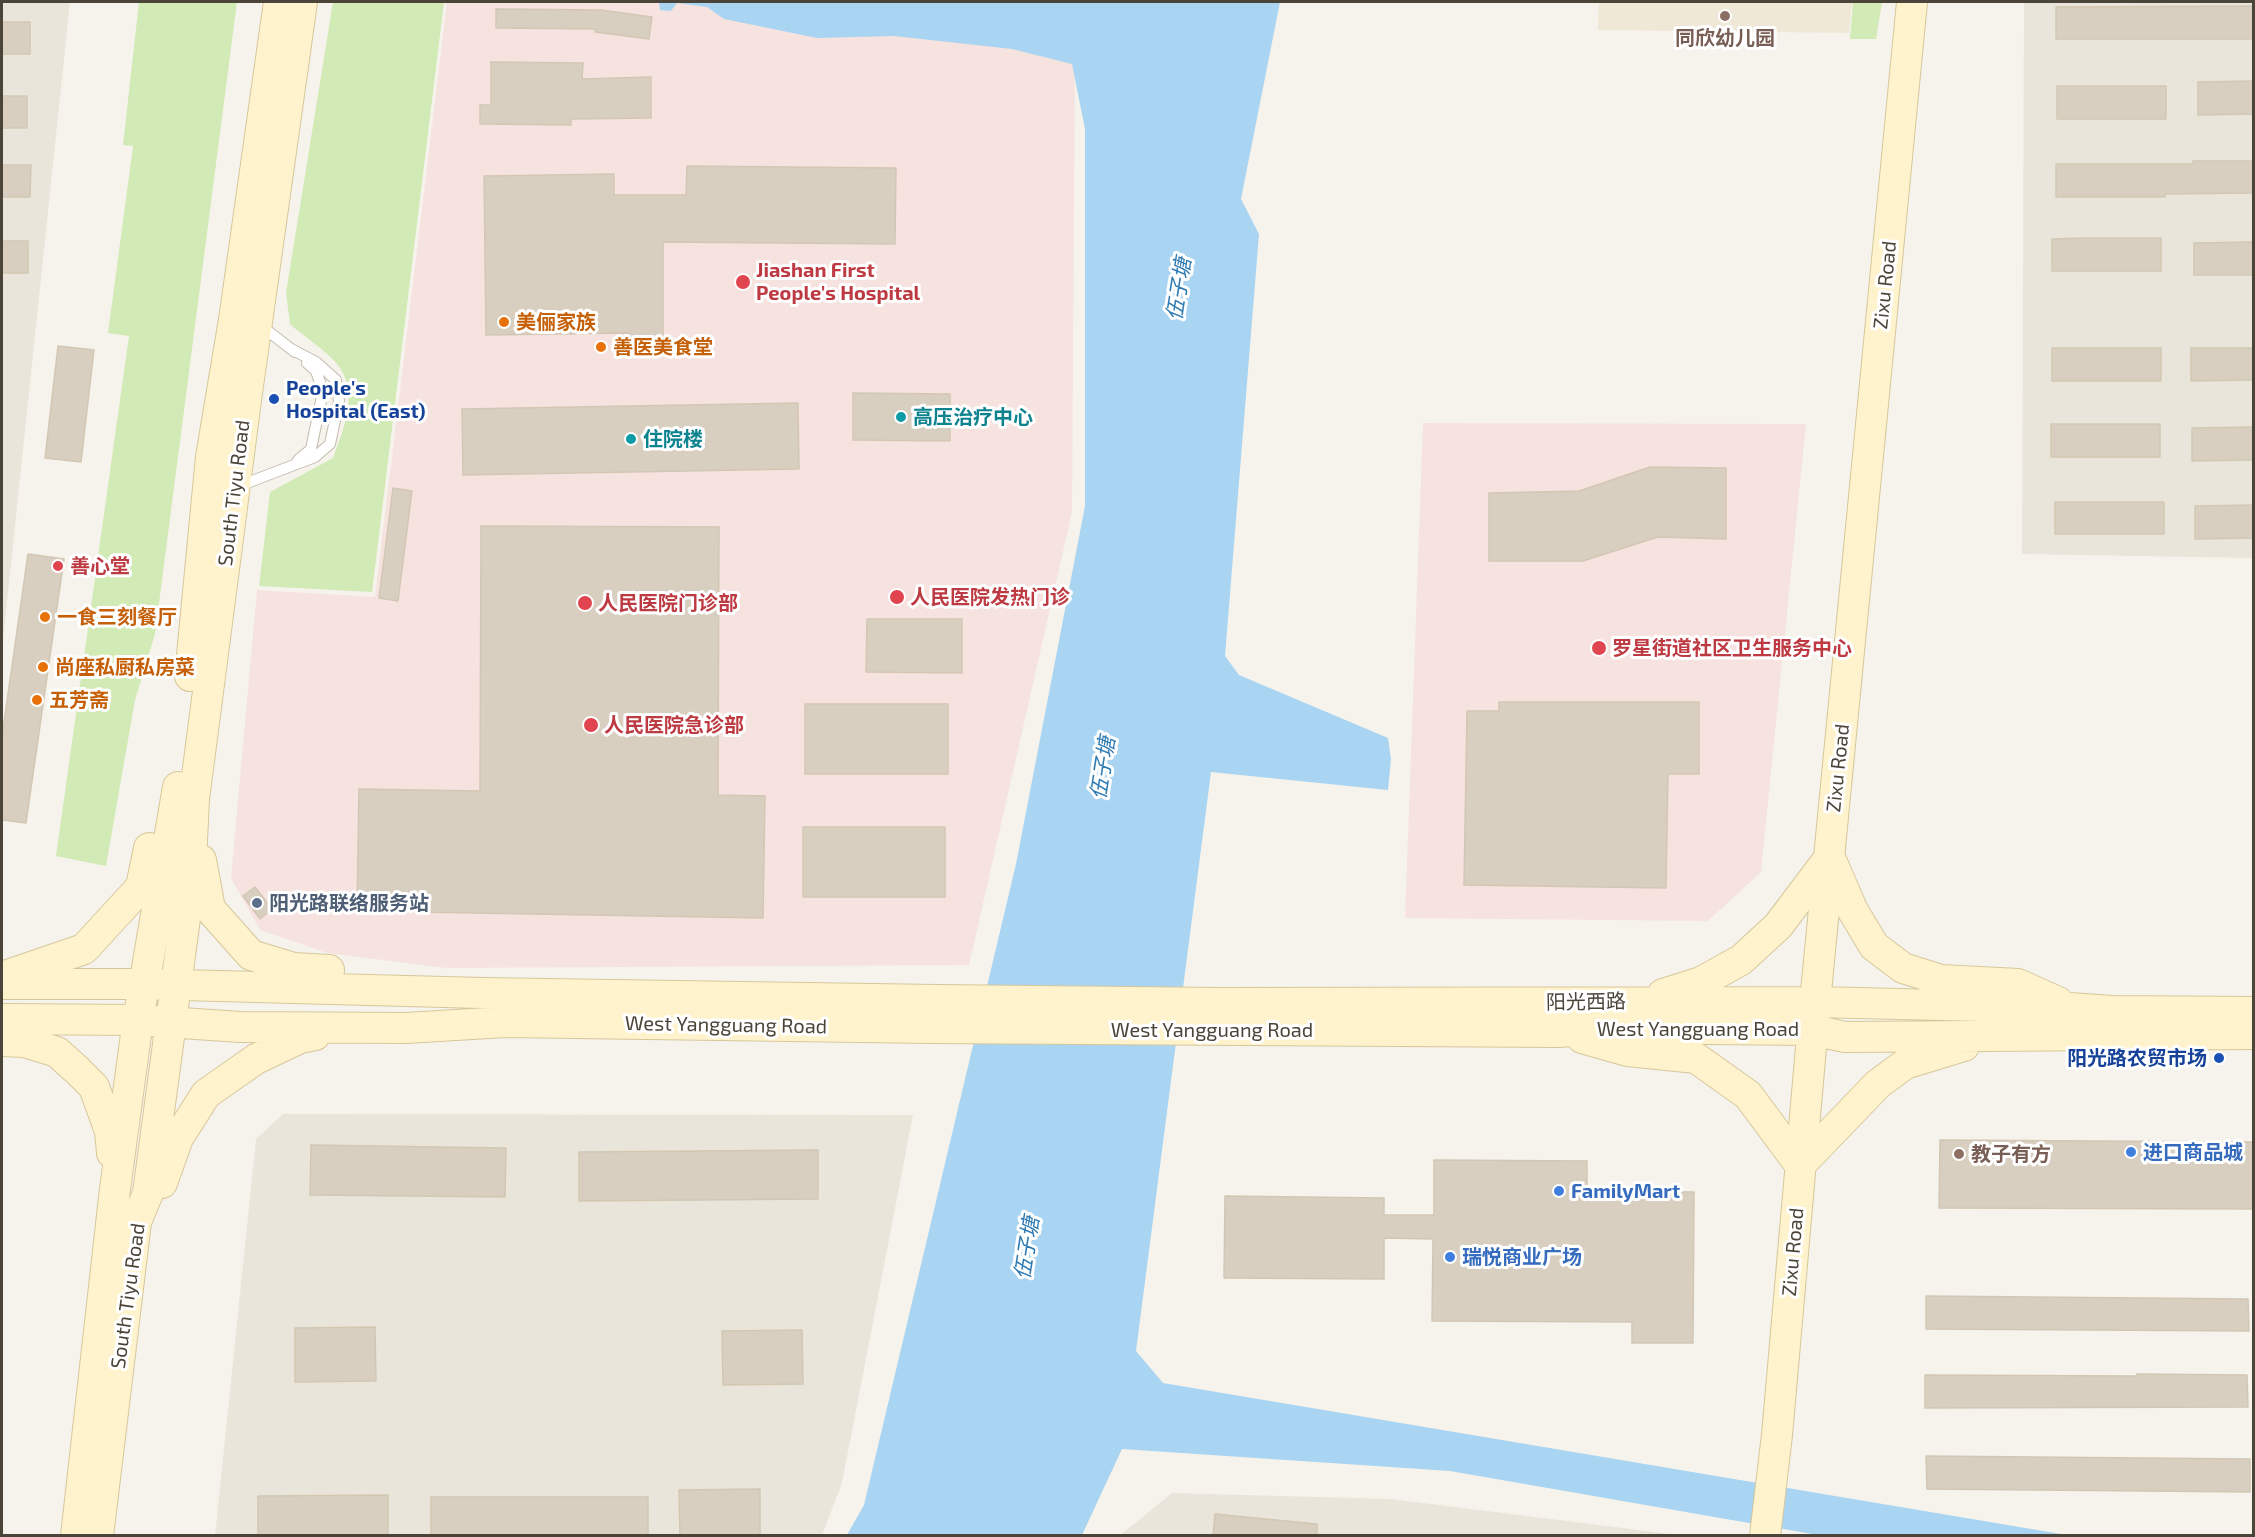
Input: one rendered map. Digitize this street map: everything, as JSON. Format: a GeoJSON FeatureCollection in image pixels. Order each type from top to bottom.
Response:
{"type":"FeatureCollection","features":[{"type":"Feature","properties":{"kind":"main road","name":"South Tiyu Road"},"geometry":{"type":"LineString","coordinates":[[98,1536],[134,1236],[136,1222],[148,1193],[190,880],[193,815],[222,487],[279,2]]}},
{"type":"Feature","properties":{"kind":"main road","name":"South Tiyu Road"},"geometry":{"type":"LineString","coordinates":[[76,1536],[115,1189],[138,1020],[183,750],[222,487],[258,323],[302,2]]}},
{"type":"Feature","properties":{"kind":"main road","name":"Zixu Road"},"geometry":{"type":"LineString","coordinates":[[1766,1536],[1912,2]]}},
{"type":"Feature","properties":{"kind":"main road"},"geometry":{"type":"LineString","coordinates":[[2,978],[84,949],[141,887],[161,793],[183,750]]}},
{"type":"Feature","properties":{"kind":"main road"},"geometry":{"type":"LineString","coordinates":[[193,815],[210,909],[251,955],[294,968],[372,973],[425,992]]}},
{"type":"Feature","properties":{"kind":"main road"},"geometry":{"type":"LineString","coordinates":[[1640,1002],[1701,982],[1741,960],[1778,926],[1830,857],[1853,911],[1874,946],[1903,968],[1941,980],[2018,984],[2069,1008]]}},
{"type":"Feature","properties":{"kind":"main road"},"geometry":{"type":"LineString","coordinates":[[2,984],[176,985]]}},
{"type":"Feature","properties":{"kind":"main road","name":"West Yangguang Road"},"geometry":{"type":"LineString","coordinates":[[176,985],[425,992],[935,1014]]}},
{"type":"Feature","properties":{"kind":"main road","name":"West Yangguang Road"},"geometry":{"type":"LineString","coordinates":[[1217,1016],[1640,1002],[1814,1016],[1845,1037],[2253,1034]]}},
{"type":"Feature","properties":{"kind":"main road","name":"West Yangguang Road"},"geometry":{"type":"LineString","coordinates":[[170,1022],[240,1027],[406,1028],[505,1022],[935,1014],[1217,1016],[1559,1032],[1814,1016],[2069,1008],[2112,1011],[2253,1012]]}},
{"type":"Feature","properties":{"kind":"main road"},"geometry":{"type":"LineString","coordinates":[[2,1019],[170,1022]]}},
{"type":"Feature","properties":{"kind":"main road"},"geometry":{"type":"LineString","coordinates":[[134,1236],[157,1197],[178,1138],[206,1094],[256,1059],[300,1038],[355,1027]]}},
{"type":"Feature","properties":{"kind":"main road"},"geometry":{"type":"LineString","coordinates":[[1559,1032],[1628,1051],[1696,1058],[1748,1095],[1800,1165],[1878,1084],[1905,1064],[1993,1037]]}},
{"type":"Feature","properties":{"kind":"main road"},"geometry":{"type":"LineString","coordinates":[[2,1041],[24,1042],[57,1052],[94,1087],[110,1131],[115,1189]]}},
{"type":"Feature","properties":{"kind":"lane"},"geometry":{"type":"LineString","coordinates":[[258,323],[316,371],[323,391],[312,449],[288,468]]}},
{"type":"Feature","properties":{"kind":"lane"},"geometry":{"type":"LineString","coordinates":[[222,487],[288,468],[315,457],[330,444],[339,401],[336,380],[316,362],[291,349]]}},
{"type":"Feature","properties":{"kind":"shaded area"},"geometry":{"type":"Polygon","coordinates":[[[2,2],[70,2],[2,650],[2,2]]]}},
{"type":"Feature","properties":{"kind":"shaded area","name":"Jiashan First People's Hospital"},"geometry":{"type":"Polygon","coordinates":[[[447,2],[1085,2],[1075,52],[1072,512],[969,965],[446,968],[327,953],[260,930],[231,878],[257,590],[375,597],[447,2]]]}},
{"type":"Feature","properties":{"kind":"shaded area","name":"同欣幼儿园"},"geometry":{"type":"Polygon","coordinates":[[[1599,2],[1852,2],[1849,33],[1598,30],[1599,2]]]}},
{"type":"Feature","properties":{"kind":"shaded area"},"geometry":{"type":"Polygon","coordinates":[[[2024,2],[2253,2],[2253,558],[2022,554],[2024,2]]]}},
{"type":"Feature","properties":{"kind":"shaded area","name":"罗星街道社区卫生服务中心"},"geometry":{"type":"Polygon","coordinates":[[[1423,423],[1806,424],[1761,872],[1708,921],[1405,918],[1423,423]]]}},
{"type":"Feature","properties":{"kind":"shaded area"},"geometry":{"type":"Polygon","coordinates":[[[283,1114],[913,1115],[842,1483],[822,1535],[215,1536],[256,1139],[283,1114]]]}},
{"type":"Feature","properties":{"kind":"shaded area"},"geometry":{"type":"Polygon","coordinates":[[[1172,1493],[1391,1499],[1679,1535],[1119,1536],[1172,1493]]]}},
{"type":"Feature","properties":{"kind":"green space"},"geometry":{"type":"Polygon","coordinates":[[[139,2],[237,2],[155,634],[135,700],[106,866],[56,856],[129,336],[108,333],[133,146],[123,145],[139,2]]]}},
{"type":"Feature","properties":{"kind":"green space"},"geometry":{"type":"Polygon","coordinates":[[[333,2],[444,2],[372,592],[259,586],[270,492],[333,458],[348,410],[348,386],[344,375],[327,354],[290,324],[286,293],[333,2]]]}},
{"type":"Feature","properties":{"kind":"green space"},"geometry":{"type":"Polygon","coordinates":[[[1853,2],[1882,2],[1876,39],[1850,39],[1853,2]]]}},
{"type":"Feature","properties":{"kind":"water","name":"伍子塘"},"geometry":{"type":"Polygon","coordinates":[[[641,2],[1280,2],[1241,199],[1259,234],[1225,656],[1239,675],[1388,738],[1391,759],[1388,790],[1211,772],[1136,1351],[1163,1383],[2067,1535],[1818,1535],[1450,1471],[1122,1449],[1082,1535],[847,1535],[864,1505],[1016,864],[1085,506],[1085,129],[1072,64],[1012,49],[894,36],[817,38],[724,19],[707,7],[677,3],[671,11],[660,10],[659,3],[641,2]]]}},
{"type":"Feature","properties":{"kind":"building"},"geometry":{"type":"Polygon","coordinates":[[[2253,6],[2253,39],[2056,39],[2056,7],[2253,6]]]}},
{"type":"Feature","properties":{"kind":"building"},"geometry":{"type":"Polygon","coordinates":[[[496,9],[601,10],[652,17],[649,39],[595,32],[596,29],[496,28],[496,9]]]}},
{"type":"Feature","properties":{"kind":"building"},"geometry":{"type":"Polygon","coordinates":[[[2,22],[30,22],[30,54],[2,54],[2,22]]]}},
{"type":"Feature","properties":{"kind":"building"},"geometry":{"type":"Polygon","coordinates":[[[491,62],[583,63],[582,79],[651,77],[651,118],[571,119],[571,125],[480,124],[480,105],[491,105],[491,62]]]}},
{"type":"Feature","properties":{"kind":"building"},"geometry":{"type":"Polygon","coordinates":[[[2253,81],[2253,114],[2198,115],[2198,82],[2253,81]]]}},
{"type":"Feature","properties":{"kind":"building"},"geometry":{"type":"Polygon","coordinates":[[[2057,86],[2166,86],[2166,119],[2057,119],[2057,86]]]}},
{"type":"Feature","properties":{"kind":"building"},"geometry":{"type":"Polygon","coordinates":[[[2,96],[27,96],[27,128],[2,128],[2,96]]]}},
{"type":"Feature","properties":{"kind":"building"},"geometry":{"type":"Polygon","coordinates":[[[2193,161],[2253,161],[2253,193],[2165,194],[2165,197],[2056,197],[2056,164],[2193,164],[2193,161]]]}},
{"type":"Feature","properties":{"kind":"building"},"geometry":{"type":"Polygon","coordinates":[[[2,165],[31,165],[30,197],[2,197],[2,165]]]}},
{"type":"Feature","properties":{"kind":"building"},"geometry":{"type":"Polygon","coordinates":[[[687,166],[896,168],[895,244],[663,242],[663,340],[629,340],[629,333],[486,335],[484,176],[614,174],[614,195],[686,195],[687,166]]]}},
{"type":"Feature","properties":{"kind":"building"},"geometry":{"type":"Polygon","coordinates":[[[2161,238],[2161,271],[2052,271],[2052,239],[2161,238]]]}},
{"type":"Feature","properties":{"kind":"building"},"geometry":{"type":"Polygon","coordinates":[[[2,241],[28,241],[28,273],[2,273],[2,241]]]}},
{"type":"Feature","properties":{"kind":"building"},"geometry":{"type":"Polygon","coordinates":[[[2253,242],[2253,275],[2194,275],[2194,243],[2253,242]]]}},
{"type":"Feature","properties":{"kind":"building"},"geometry":{"type":"Polygon","coordinates":[[[58,346],[94,350],[81,462],[45,458],[58,346]]]}},
{"type":"Feature","properties":{"kind":"building"},"geometry":{"type":"Polygon","coordinates":[[[2052,348],[2161,348],[2161,381],[2052,381],[2052,348]]]}},
{"type":"Feature","properties":{"kind":"building"},"geometry":{"type":"Polygon","coordinates":[[[2191,348],[2253,348],[2253,380],[2191,381],[2191,348]]]}},
{"type":"Feature","properties":{"kind":"building","name":"高压治疗中心"},"geometry":{"type":"Polygon","coordinates":[[[853,393],[950,394],[950,441],[853,440],[853,393]]]}},
{"type":"Feature","properties":{"kind":"building","name":"住院楼"},"geometry":{"type":"Polygon","coordinates":[[[798,403],[799,469],[463,475],[462,409],[798,403]]]}},
{"type":"Feature","properties":{"kind":"building"},"geometry":{"type":"Polygon","coordinates":[[[2051,424],[2160,424],[2160,457],[2051,457],[2051,424]]]}},
{"type":"Feature","properties":{"kind":"building"},"geometry":{"type":"Polygon","coordinates":[[[2253,427],[2253,460],[2192,461],[2192,428],[2253,427]]]}},
{"type":"Feature","properties":{"kind":"building"},"geometry":{"type":"Polygon","coordinates":[[[1650,467],[1726,468],[1726,539],[1658,537],[1583,561],[1489,561],[1489,493],[1579,491],[1650,467]]]}},
{"type":"Feature","properties":{"kind":"building"},"geometry":{"type":"Polygon","coordinates":[[[393,488],[412,491],[398,601],[379,598],[393,488]]]}},
{"type":"Feature","properties":{"kind":"building"},"geometry":{"type":"Polygon","coordinates":[[[2055,502],[2164,502],[2164,534],[2055,534],[2055,502]]]}},
{"type":"Feature","properties":{"kind":"building"},"geometry":{"type":"Polygon","coordinates":[[[2253,505],[2253,538],[2195,539],[2195,506],[2253,505]]]}},
{"type":"Feature","properties":{"kind":"building"},"geometry":{"type":"Polygon","coordinates":[[[481,526],[719,527],[718,795],[765,796],[763,918],[357,911],[359,789],[480,791],[481,526]]]}},
{"type":"Feature","properties":{"kind":"building"},"geometry":{"type":"Polygon","coordinates":[[[28,554],[64,559],[26,823],[2,820],[2,736],[28,554]]]}},
{"type":"Feature","properties":{"kind":"building"},"geometry":{"type":"Polygon","coordinates":[[[867,619],[962,619],[962,673],[866,672],[867,619]]]}},
{"type":"Feature","properties":{"kind":"building"},"geometry":{"type":"Polygon","coordinates":[[[1499,702],[1699,702],[1699,774],[1668,774],[1666,888],[1464,885],[1467,711],[1499,711],[1499,702]]]}},
{"type":"Feature","properties":{"kind":"building"},"geometry":{"type":"Polygon","coordinates":[[[805,704],[948,704],[948,774],[805,774],[805,704]]]}},
{"type":"Feature","properties":{"kind":"building"},"geometry":{"type":"Polygon","coordinates":[[[803,827],[945,827],[945,897],[803,897],[803,827]]]}},
{"type":"Feature","properties":{"kind":"building","name":"阳光路联络服务站"},"geometry":{"type":"Polygon","coordinates":[[[255,887],[272,909],[260,919],[243,896],[255,887]]]}},
{"type":"Feature","properties":{"kind":"building"},"geometry":{"type":"Polygon","coordinates":[[[1940,1140],[2253,1142],[2253,1209],[1939,1208],[1940,1140]]]}},
{"type":"Feature","properties":{"kind":"building"},"geometry":{"type":"Polygon","coordinates":[[[311,1145],[506,1148],[505,1197],[310,1195],[311,1145]]]}},
{"type":"Feature","properties":{"kind":"building"},"geometry":{"type":"Polygon","coordinates":[[[818,1150],[818,1199],[579,1201],[579,1152],[818,1150]]]}},
{"type":"Feature","properties":{"kind":"building"},"geometry":{"type":"Polygon","coordinates":[[[1434,1160],[1587,1161],[1587,1191],[1694,1192],[1693,1343],[1632,1343],[1632,1322],[1432,1321],[1433,1239],[1384,1238],[1384,1279],[1224,1278],[1225,1196],[1384,1198],[1384,1215],[1434,1215],[1434,1160]]]}},
{"type":"Feature","properties":{"kind":"building"},"geometry":{"type":"Polygon","coordinates":[[[1926,1296],[2248,1299],[2249,1331],[1926,1329],[1926,1296]]]}},
{"type":"Feature","properties":{"kind":"building"},"geometry":{"type":"Polygon","coordinates":[[[375,1327],[376,1381],[295,1382],[295,1328],[375,1327]]]}},
{"type":"Feature","properties":{"kind":"building"},"geometry":{"type":"Polygon","coordinates":[[[802,1330],[803,1384],[723,1385],[722,1331],[802,1330]]]}},
{"type":"Feature","properties":{"kind":"building"},"geometry":{"type":"Polygon","coordinates":[[[2137,1374],[2247,1375],[2248,1407],[1925,1408],[1925,1375],[2137,1376],[2137,1374]]]}},
{"type":"Feature","properties":{"kind":"building"},"geometry":{"type":"Polygon","coordinates":[[[1926,1456],[2250,1459],[2250,1492],[1927,1489],[1926,1456]]]}},
{"type":"Feature","properties":{"kind":"building"},"geometry":{"type":"Polygon","coordinates":[[[760,1489],[760,1536],[680,1536],[679,1490],[760,1489]]]}},
{"type":"Feature","properties":{"kind":"building"},"geometry":{"type":"Polygon","coordinates":[[[388,1495],[388,1536],[258,1536],[258,1496],[388,1495]]]}},
{"type":"Feature","properties":{"kind":"building"},"geometry":{"type":"Polygon","coordinates":[[[431,1497],[648,1497],[648,1536],[431,1536],[431,1497]]]}},
{"type":"Feature","properties":{"kind":"building"},"geometry":{"type":"Polygon","coordinates":[[[1215,1514],[1317,1524],[1317,1536],[1213,1536],[1215,1514]]]}},
{"type":"Feature","properties":{"kind":"place","name":"同欣幼儿园"},"geometry":{"type":"Point","coordinates":[1725,16]}},
{"type":"Feature","properties":{"kind":"place","name":"Jiashan First People's Hospital"},"geometry":{"type":"Point","coordinates":[743,282]}},
{"type":"Feature","properties":{"kind":"place","name":"美俪家族"},"geometry":{"type":"Point","coordinates":[504,322]}},
{"type":"Feature","properties":{"kind":"place","name":"善医美食堂"},"geometry":{"type":"Point","coordinates":[601,347]}},
{"type":"Feature","properties":{"kind":"place","name":"People's Hospital (East)"},"geometry":{"type":"Point","coordinates":[274,399]}},
{"type":"Feature","properties":{"kind":"place","name":"高压治疗中心"},"geometry":{"type":"Point","coordinates":[901,417]}},
{"type":"Feature","properties":{"kind":"place","name":"住院楼"},"geometry":{"type":"Point","coordinates":[631,439]}},
{"type":"Feature","properties":{"kind":"place","name":"善心堂"},"geometry":{"type":"Point","coordinates":[58,566]}},
{"type":"Feature","properties":{"kind":"place","name":"人民医院发热门诊"},"geometry":{"type":"Point","coordinates":[897,597]}},
{"type":"Feature","properties":{"kind":"place","name":"人民医院门诊部"},"geometry":{"type":"Point","coordinates":[585,603]}},
{"type":"Feature","properties":{"kind":"place","name":"一食三刻餐厅"},"geometry":{"type":"Point","coordinates":[45,617]}},
{"type":"Feature","properties":{"kind":"place","name":"罗星街道社区卫生服务中心"},"geometry":{"type":"Point","coordinates":[1599,648]}},
{"type":"Feature","properties":{"kind":"place","name":"尚座私厨私房菜"},"geometry":{"type":"Point","coordinates":[43,667]}},
{"type":"Feature","properties":{"kind":"place","name":"五芳斋"},"geometry":{"type":"Point","coordinates":[37,700]}},
{"type":"Feature","properties":{"kind":"place","name":"人民医院急诊部"},"geometry":{"type":"Point","coordinates":[591,725]}},
{"type":"Feature","properties":{"kind":"place","name":"阳光路联络服务站"},"geometry":{"type":"Point","coordinates":[257,903]}},
{"type":"Feature","properties":{"kind":"place","name":"阳光路农贸市场"},"geometry":{"type":"Point","coordinates":[2219,1058]}},
{"type":"Feature","properties":{"kind":"place","name":"进口商品城"},"geometry":{"type":"Point","coordinates":[2131,1152]}},
{"type":"Feature","properties":{"kind":"place","name":"教子有方"},"geometry":{"type":"Point","coordinates":[1959,1154]}},
{"type":"Feature","properties":{"kind":"place","name":"FamilyMart"},"geometry":{"type":"Point","coordinates":[1559,1191]}},
{"type":"Feature","properties":{"kind":"place","name":"瑞悦商业广场"},"geometry":{"type":"Point","coordinates":[1450,1257]}}]}
